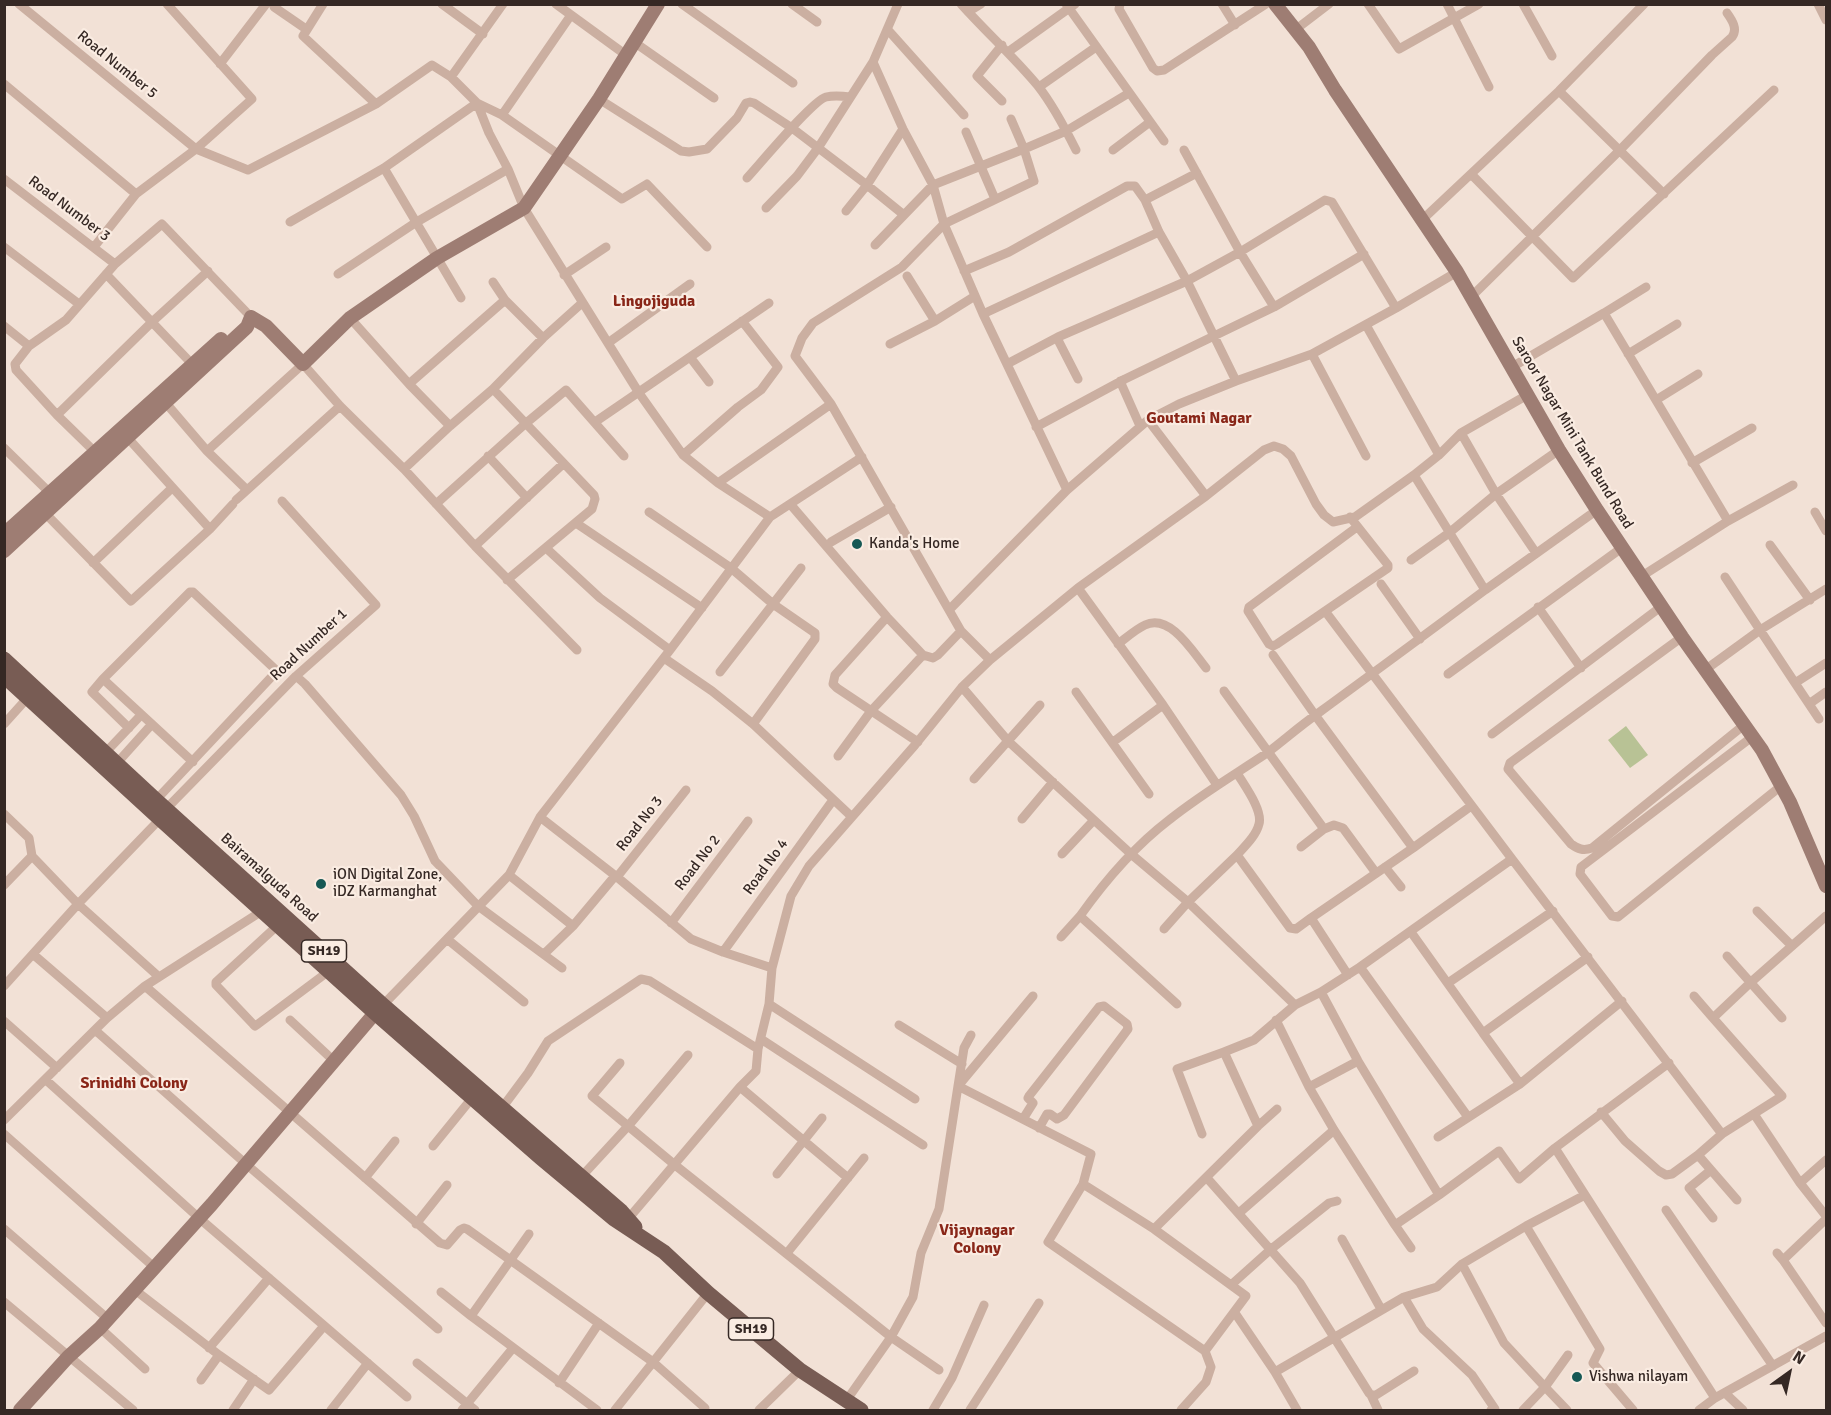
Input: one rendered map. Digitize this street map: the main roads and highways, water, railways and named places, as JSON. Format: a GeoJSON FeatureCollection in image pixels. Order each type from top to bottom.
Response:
{"type":"FeatureCollection","features":[{"type":"Feature","properties":{"kind":"main road","name":"Bairamalguda Road"},"geometry":{"type":"LineString","coordinates":[[4,658],[32,693],[379,1009],[472,1098],[614,1219],[664,1252],[708,1293],[800,1370],[860,1410]]}},
{"type":"Feature","properties":{"kind":"main road","name":"Bairamalguda Road"},"geometry":{"type":"LineString","coordinates":[[4,676],[32,693],[112,758],[262,911],[329,971],[502,1108],[582,1176],[647,1240]]}},
{"type":"Feature","properties":{"kind":"place","name":"Kanda's Home"},"geometry":{"type":"Point","coordinates":[857,544]}},
{"type":"Feature","properties":{"kind":"place","name":"iON Digital Zone, iDZ Karmanghat"},"geometry":{"type":"Point","coordinates":[321,884]}},
{"type":"Feature","properties":{"kind":"place","name":"Vishwa nilayam"},"geometry":{"type":"Point","coordinates":[1577,1377]}},
{"type":"Feature","properties":{"kind":"district","name":"Lingojiguda"},"geometry":{"type":"Point","coordinates":[654,302]}},
{"type":"Feature","properties":{"kind":"district","name":"Goutami Nagar"},"geometry":{"type":"Point","coordinates":[1199,419]}},
{"type":"Feature","properties":{"kind":"district","name":"Srinidhi Colony"},"geometry":{"type":"Point","coordinates":[134,1084]}},
{"type":"Feature","properties":{"kind":"district","name":"Vijaynagar Colony"},"geometry":{"type":"Point","coordinates":[977,1240]}}]}
